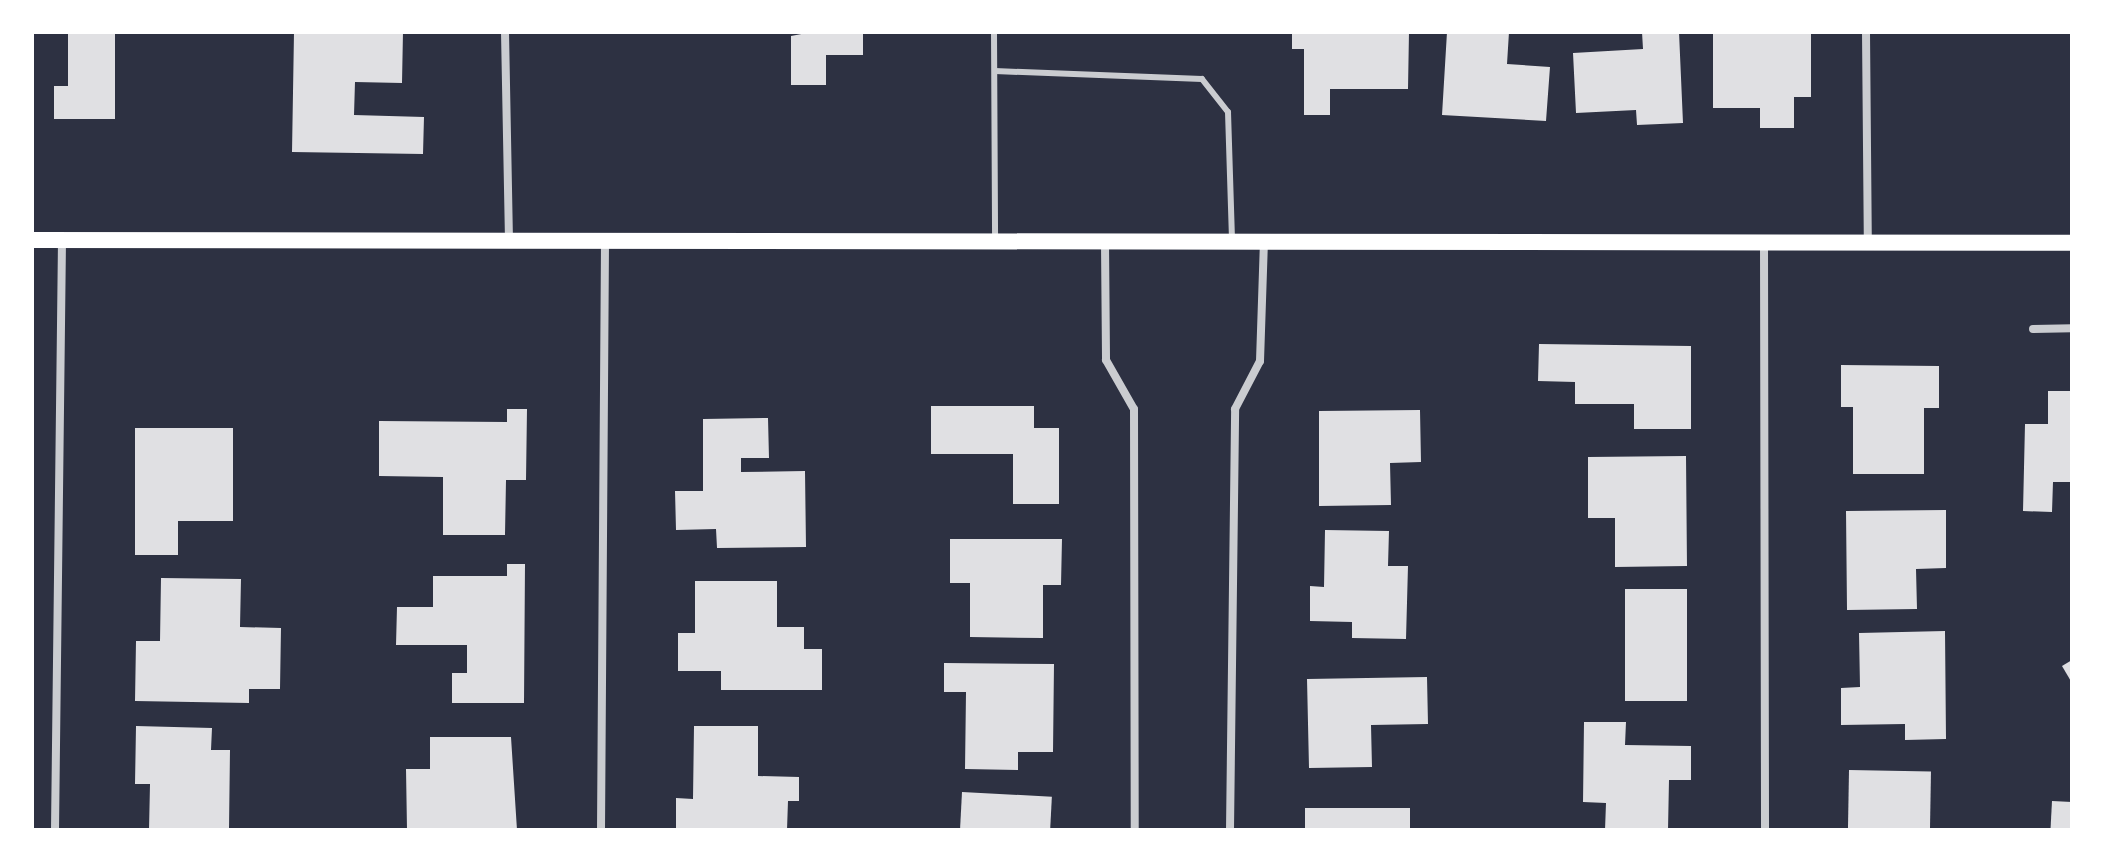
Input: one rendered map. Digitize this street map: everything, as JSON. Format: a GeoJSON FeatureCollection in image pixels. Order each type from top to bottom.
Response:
{"type":"FeatureCollection","features":[{"type":"Feature","properties":{"kind":"main road"},"geometry":{"type":"LineString","coordinates":[[32,240],[2072,243]]}},
{"type":"Feature","properties":{"kind":"street"},"geometry":{"type":"LineString","coordinates":[[505,32],[509,241]]}},
{"type":"Feature","properties":{"kind":"street"},"geometry":{"type":"LineString","coordinates":[[1866,32],[1868,243]]}},
{"type":"Feature","properties":{"kind":"street"},"geometry":{"type":"LineString","coordinates":[[55,830],[62,241]]}},
{"type":"Feature","properties":{"kind":"street"},"geometry":{"type":"LineString","coordinates":[[601,830],[605,241]]}},
{"type":"Feature","properties":{"kind":"street"},"geometry":{"type":"LineString","coordinates":[[1105,243],[1106,360],[1134,409],[1135,830]]}},
{"type":"Feature","properties":{"kind":"street"},"geometry":{"type":"LineString","coordinates":[[1230,830],[1235,409],[1260,361],[1264,243]]}},
{"type":"Feature","properties":{"kind":"street"},"geometry":{"type":"LineString","coordinates":[[1764,243],[1765,830]]}},
{"type":"Feature","properties":{"kind":"street"},"geometry":{"type":"LineString","coordinates":[[2033,329],[2072,328]]}},
{"type":"Feature","properties":{"kind":"lane"},"geometry":{"type":"LineString","coordinates":[[994,32],[995,243]]}},
{"type":"Feature","properties":{"kind":"lane"},"geometry":{"type":"LineString","coordinates":[[995,71],[1202,79],[1228,112],[1232,243]]}},
{"type":"Feature","properties":{"kind":"building"},"geometry":{"type":"Polygon","coordinates":[[[294,32],[403,32],[402,83],[355,82],[354,115],[424,117],[423,154],[292,152],[294,32]]]}},
{"type":"Feature","properties":{"kind":"building"},"geometry":{"type":"Polygon","coordinates":[[[812,32],[863,32],[863,55],[826,55],[826,85],[791,85],[791,36],[812,32]]]}},
{"type":"Feature","properties":{"kind":"building"},"geometry":{"type":"Polygon","coordinates":[[[1292,32],[1409,32],[1408,89],[1330,89],[1330,115],[1304,115],[1304,49],[1292,49],[1292,32]]]}},
{"type":"Feature","properties":{"kind":"building"},"geometry":{"type":"Polygon","coordinates":[[[1447,32],[1509,32],[1507,64],[1550,67],[1546,121],[1442,115],[1447,32]]]}},
{"type":"Feature","properties":{"kind":"building"},"geometry":{"type":"Polygon","coordinates":[[[1642,32],[1679,32],[1683,123],[1637,125],[1636,110],[1576,113],[1573,53],[1643,49],[1642,32]]]}},
{"type":"Feature","properties":{"kind":"building"},"geometry":{"type":"Polygon","coordinates":[[[1713,32],[1811,32],[1811,97],[1794,97],[1794,128],[1760,128],[1760,108],[1713,108],[1713,32]]]}},
{"type":"Feature","properties":{"kind":"building"},"geometry":{"type":"Polygon","coordinates":[[[68,33],[115,33],[115,119],[54,119],[54,86],[68,86],[68,33]]]}},
{"type":"Feature","properties":{"kind":"building"},"geometry":{"type":"Polygon","coordinates":[[[1539,344],[1691,346],[1691,429],[1634,429],[1634,404],[1575,404],[1575,382],[1538,381],[1539,344]]]}},
{"type":"Feature","properties":{"kind":"building"},"geometry":{"type":"Polygon","coordinates":[[[1841,365],[1939,366],[1939,408],[1924,408],[1924,474],[1853,474],[1853,407],[1841,407],[1841,365]]]}},
{"type":"Feature","properties":{"kind":"building"},"geometry":{"type":"Polygon","coordinates":[[[2048,391],[2072,391],[2072,482],[2053,482],[2052,512],[2023,511],[2025,424],[2048,424],[2048,391]]]}},
{"type":"Feature","properties":{"kind":"building"},"geometry":{"type":"Polygon","coordinates":[[[931,406],[1034,406],[1034,428],[1059,428],[1059,504],[1013,504],[1013,454],[931,454],[931,406]]]}},
{"type":"Feature","properties":{"kind":"building"},"geometry":{"type":"Polygon","coordinates":[[[507,409],[527,409],[526,480],[506,480],[505,535],[443,535],[443,477],[379,476],[379,421],[507,422],[507,409]]]}},
{"type":"Feature","properties":{"kind":"building"},"geometry":{"type":"Polygon","coordinates":[[[1420,410],[1421,462],[1390,463],[1391,505],[1319,506],[1319,411],[1420,410]]]}},
{"type":"Feature","properties":{"kind":"building"},"geometry":{"type":"Polygon","coordinates":[[[768,418],[769,458],[741,458],[741,472],[805,471],[806,547],[717,548],[716,529],[676,530],[675,491],[703,491],[703,419],[768,418]]]}},
{"type":"Feature","properties":{"kind":"building"},"geometry":{"type":"Polygon","coordinates":[[[135,428],[233,428],[233,521],[178,521],[178,555],[135,555],[135,428]]]}},
{"type":"Feature","properties":{"kind":"building"},"geometry":{"type":"Polygon","coordinates":[[[1686,456],[1687,566],[1615,567],[1615,518],[1588,518],[1588,457],[1686,456]]]}},
{"type":"Feature","properties":{"kind":"building"},"geometry":{"type":"Polygon","coordinates":[[[1946,510],[1946,568],[1916,569],[1917,609],[1847,610],[1846,511],[1946,510]]]}},
{"type":"Feature","properties":{"kind":"building"},"geometry":{"type":"Polygon","coordinates":[[[1325,530],[1389,531],[1388,566],[1408,566],[1406,639],[1352,638],[1352,622],[1310,621],[1310,586],[1324,587],[1325,530]]]}},
{"type":"Feature","properties":{"kind":"building"},"geometry":{"type":"Polygon","coordinates":[[[950,539],[1062,539],[1061,585],[1043,585],[1043,638],[970,637],[970,583],[950,583],[950,539]]]}},
{"type":"Feature","properties":{"kind":"building"},"geometry":{"type":"Polygon","coordinates":[[[507,564],[525,564],[524,703],[452,703],[452,673],[467,673],[467,645],[396,645],[397,607],[433,607],[433,576],[507,576],[507,564]]]}},
{"type":"Feature","properties":{"kind":"building"},"geometry":{"type":"Polygon","coordinates":[[[161,578],[241,579],[240,627],[281,628],[280,689],[249,689],[249,703],[135,701],[136,641],[160,641],[161,578]]]}},
{"type":"Feature","properties":{"kind":"building"},"geometry":{"type":"Polygon","coordinates":[[[695,581],[777,581],[777,627],[804,627],[804,649],[822,649],[822,690],[721,690],[721,671],[678,671],[678,633],[695,633],[695,581]]]}},
{"type":"Feature","properties":{"kind":"building"},"geometry":{"type":"Polygon","coordinates":[[[1625,589],[1687,589],[1687,701],[1625,701],[1625,589]]]}},
{"type":"Feature","properties":{"kind":"building"},"geometry":{"type":"Polygon","coordinates":[[[1945,631],[1946,739],[1905,740],[1905,724],[1841,725],[1841,688],[1860,687],[1859,633],[1945,631]]]}},
{"type":"Feature","properties":{"kind":"building"},"geometry":{"type":"Polygon","coordinates":[[[2072,660],[2072,683],[2062,666],[2072,660]]]}},
{"type":"Feature","properties":{"kind":"building"},"geometry":{"type":"Polygon","coordinates":[[[944,663],[1054,664],[1053,752],[1018,752],[1018,770],[965,769],[966,692],[944,692],[944,663]]]}},
{"type":"Feature","properties":{"kind":"building"},"geometry":{"type":"Polygon","coordinates":[[[1427,677],[1428,724],[1371,725],[1372,767],[1309,768],[1307,679],[1427,677]]]}},
{"type":"Feature","properties":{"kind":"building"},"geometry":{"type":"Polygon","coordinates":[[[1584,722],[1626,722],[1625,745],[1691,746],[1691,780],[1669,780],[1668,830],[1605,830],[1606,803],[1583,802],[1584,722]]]}},
{"type":"Feature","properties":{"kind":"building"},"geometry":{"type":"Polygon","coordinates":[[[136,726],[212,728],[211,750],[230,750],[229,830],[149,830],[150,784],[135,784],[136,726]]]}},
{"type":"Feature","properties":{"kind":"building"},"geometry":{"type":"Polygon","coordinates":[[[694,726],[758,726],[758,776],[799,777],[799,801],[788,801],[787,830],[676,830],[676,798],[693,799],[694,726]]]}},
{"type":"Feature","properties":{"kind":"building"},"geometry":{"type":"Polygon","coordinates":[[[430,737],[511,737],[517,830],[407,830],[406,769],[430,769],[430,737]]]}},
{"type":"Feature","properties":{"kind":"building"},"geometry":{"type":"Polygon","coordinates":[[[1849,770],[1931,771],[1930,830],[1848,830],[1849,770]]]}},
{"type":"Feature","properties":{"kind":"building"},"geometry":{"type":"Polygon","coordinates":[[[962,792],[1052,797],[1050,830],[960,830],[962,792]]]}},
{"type":"Feature","properties":{"kind":"building"},"geometry":{"type":"Polygon","coordinates":[[[2052,801],[2072,802],[2071,830],[2050,830],[2052,801]]]}},
{"type":"Feature","properties":{"kind":"building"},"geometry":{"type":"Polygon","coordinates":[[[1305,808],[1410,808],[1410,830],[1305,830],[1305,808]]]}}]}
